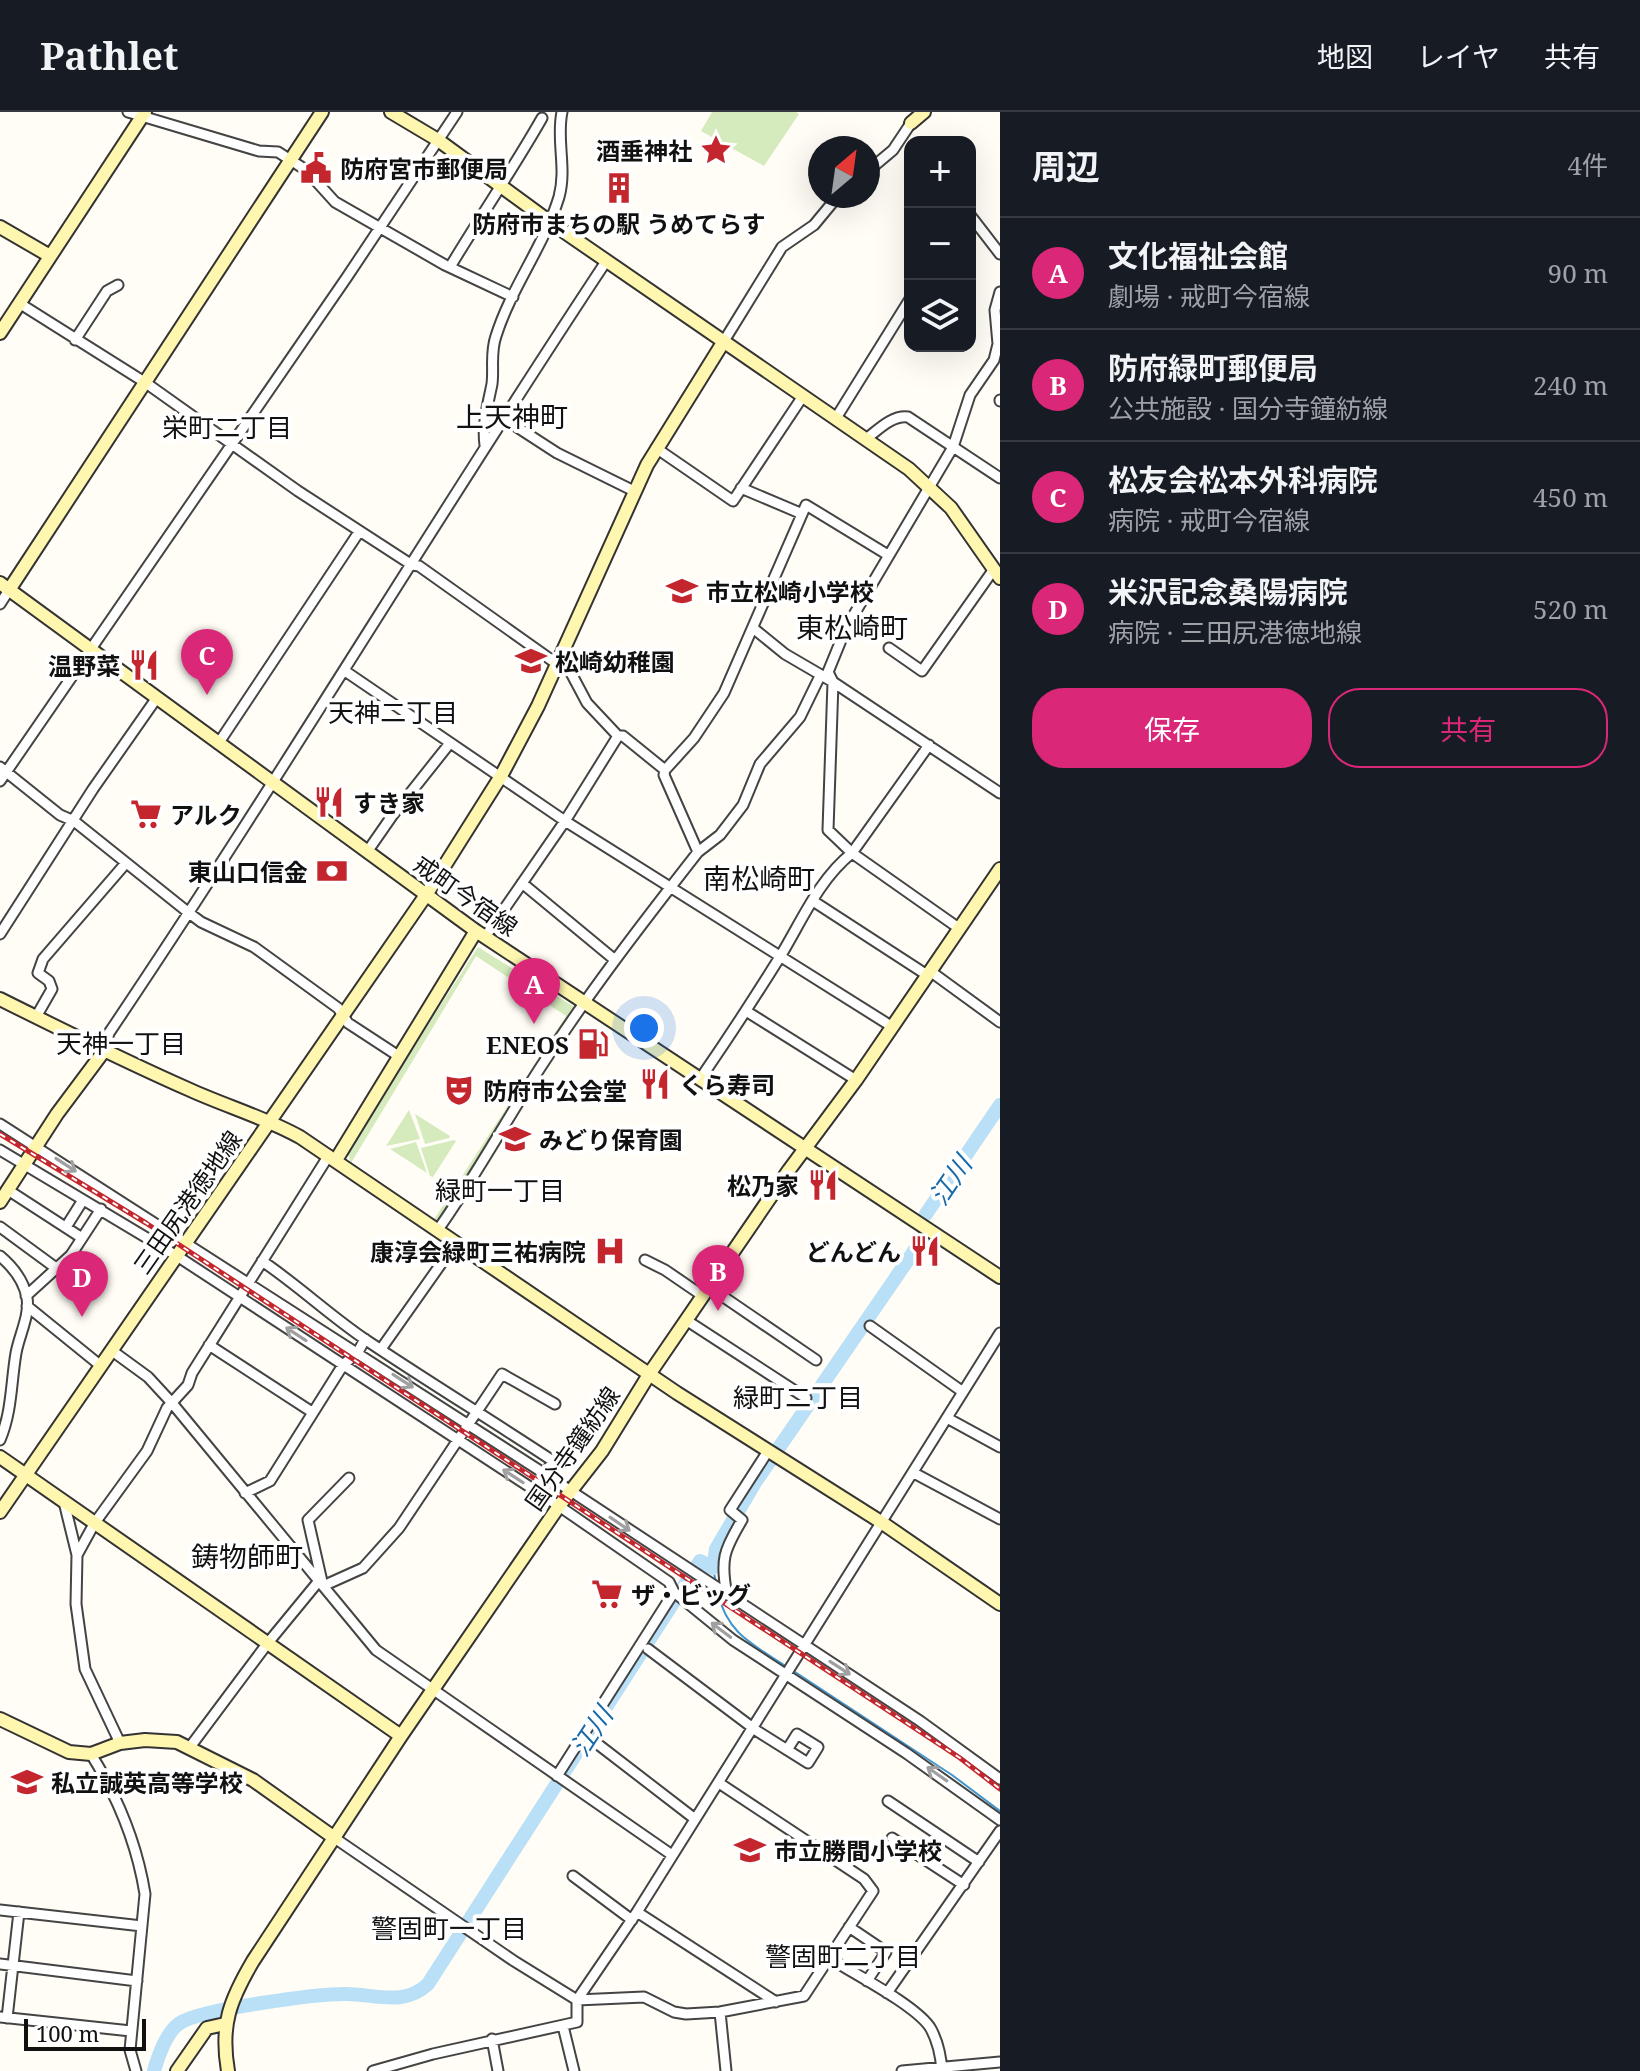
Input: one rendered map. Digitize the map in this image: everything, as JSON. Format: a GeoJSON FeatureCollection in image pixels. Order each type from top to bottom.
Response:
{"type":"FeatureCollection","features":[{"type":"Feature","properties":{"kind":"street"},"geometry":{"type":"LineString","coordinates":[[128,112],[144,114],[259,151],[278,152],[306,170],[335,202],[450,267],[513,297]]}},
{"type":"Feature","properties":{"kind":"street"},"geometry":{"type":"LineString","coordinates":[[0,604],[5,587],[146,383],[322,112]]}},
{"type":"Feature","properties":{"kind":"street"},"geometry":{"type":"LineString","coordinates":[[391,112],[438,140],[550,222],[866,439],[929,486],[951,508],[997,573],[922,671],[889,648]]}},
{"type":"Feature","properties":{"kind":"street"},"geometry":{"type":"LineString","coordinates":[[0,781],[3,770],[91,650],[457,112]]}},
{"type":"Feature","properties":{"kind":"street"},"geometry":{"type":"LineString","coordinates":[[485,445],[483,432],[493,376],[493,347],[513,297],[550,222],[563,177],[562,112]]}},
{"type":"Feature","properties":{"kind":"street"},"geometry":{"type":"LineString","coordinates":[[880,161],[924,112]]}},
{"type":"Feature","properties":{"kind":"street"},"geometry":{"type":"LineString","coordinates":[[0,333],[144,114]]}},
{"type":"Feature","properties":{"kind":"street"},"geometry":{"type":"LineString","coordinates":[[450,267],[492,198],[503,186],[542,118]]}},
{"type":"Feature","properties":{"kind":"street"},"geometry":{"type":"LineString","coordinates":[[828,208],[814,225],[782,247],[656,448],[558,662],[501,776],[426,895],[270,1121],[332,1158],[455,1244],[881,1522],[1000,1604]]}},
{"type":"Feature","properties":{"kind":"street"},"geometry":{"type":"LineString","coordinates":[[976,223],[1000,254]]}},
{"type":"Feature","properties":{"kind":"street"},"geometry":{"type":"LineString","coordinates":[[0,227],[50,256]]}},
{"type":"Feature","properties":{"kind":"street"},"geometry":{"type":"LineString","coordinates":[[0,1202],[104,1051],[109,1033],[607,260]]}},
{"type":"Feature","properties":{"kind":"street"},"geometry":{"type":"LineString","coordinates":[[75,340],[107,291],[118,285]]}},
{"type":"Feature","properties":{"kind":"street"},"geometry":{"type":"LineString","coordinates":[[960,929],[852,853],[828,830],[833,682],[828,672],[846,628],[953,447],[970,395],[997,353],[995,310],[1000,292]]}},
{"type":"Feature","properties":{"kind":"street"},"geometry":{"type":"LineString","coordinates":[[19,303],[146,383],[359,532],[412,565],[419,566],[558,662],[571,673],[587,703],[618,736],[632,743],[665,770]]}},
{"type":"Feature","properties":{"kind":"street"},"geometry":{"type":"LineString","coordinates":[[836,418],[904,309]]}},
{"type":"Feature","properties":{"kind":"street"},"geometry":{"type":"LineString","coordinates":[[656,448],[733,501],[803,396]]}},
{"type":"Feature","properties":{"kind":"street"},"geometry":{"type":"LineString","coordinates":[[866,439],[892,419],[908,417],[1000,478]]}},
{"type":"Feature","properties":{"kind":"street"},"geometry":{"type":"LineString","coordinates":[[503,418],[557,453],[634,491]]}},
{"type":"Feature","properties":{"kind":"street"},"geometry":{"type":"LineString","coordinates":[[741,488],[800,513]]}},
{"type":"Feature","properties":{"kind":"street"},"geometry":{"type":"LineString","coordinates":[[698,852],[664,775],[665,770],[694,738],[724,693],[800,513],[806,505],[888,555]]}},
{"type":"Feature","properties":{"kind":"street"},"geometry":{"type":"LineString","coordinates":[[218,744],[359,532]]}},
{"type":"Feature","properties":{"kind":"street","name":"戒町今宿線"},"geometry":{"type":"LineString","coordinates":[[5,587],[481,934],[1000,1277]]}},
{"type":"Feature","properties":{"kind":"street"},"geometry":{"type":"LineString","coordinates":[[753,628],[785,654],[833,682],[1000,793]]}},
{"type":"Feature","properties":{"kind":"street"},"geometry":{"type":"LineString","coordinates":[[345,671],[565,821],[891,1026]]}},
{"type":"Feature","properties":{"kind":"street"},"geometry":{"type":"LineString","coordinates":[[437,1231],[584,1002],[698,852],[720,835],[743,805],[760,764],[800,717],[820,676]]}},
{"type":"Feature","properties":{"kind":"street"},"geometry":{"type":"LineString","coordinates":[[0,934],[93,789],[156,699]]}},
{"type":"Feature","properties":{"kind":"street"},"geometry":{"type":"LineString","coordinates":[[77,1555],[94,1524],[147,1451],[167,1408],[188,1385],[192,1373],[262,1261],[481,934],[522,883],[565,821],[618,736]]}},
{"type":"Feature","properties":{"kind":"street"},"geometry":{"type":"LineString","coordinates":[[367,852],[450,743]]}},
{"type":"Feature","properties":{"kind":"street"},"geometry":{"type":"LineString","coordinates":[[700,1079],[813,901],[840,862],[852,853],[929,745]]}},
{"type":"Feature","properties":{"kind":"street"},"geometry":{"type":"LineString","coordinates":[[3,770],[60,815],[74,821],[201,922],[254,947],[338,1008],[348,1023],[400,1057]]}},
{"type":"Feature","properties":{"kind":"street"},"geometry":{"type":"LineString","coordinates":[[36,1017],[52,989],[49,981],[38,973],[43,959],[126,863]]}},
{"type":"Feature","properties":{"kind":"street","name":"国分寺鐘紡線"},"geometry":{"type":"LineString","coordinates":[[228,2071],[225,2024],[236,1990],[253,1961],[401,1736],[559,1506],[602,1451],[686,1320],[1000,869]]}},
{"type":"Feature","properties":{"kind":"street"},"geometry":{"type":"LineString","coordinates":[[522,883],[615,960]]}},
{"type":"Feature","properties":{"kind":"street"},"geometry":{"type":"LineString","coordinates":[[813,901],[1000,1022]]}},
{"type":"Feature","properties":{"kind":"street","name":"三田尻港徳地線"},"geometry":{"type":"LineString","coordinates":[[0,999],[192,1091],[270,1121],[0,1512]]}},
{"type":"Feature","properties":{"kind":"street"},"geometry":{"type":"LineString","coordinates":[[746,1011],[856,1080]]}},
{"type":"Feature","properties":{"kind":"street"},"geometry":{"type":"LineString","coordinates":[[0,1124],[545,1474],[931,1728],[1000,1779]]}},
{"type":"Feature","properties":{"kind":"street"},"geometry":{"type":"LineString","coordinates":[[0,1150],[177,1256],[559,1506],[672,1587],[733,1640],[906,1753],[1000,1820]]}},
{"type":"Feature","properties":{"kind":"street"},"geometry":{"type":"LineString","coordinates":[[8,1190],[82,1238]]}},
{"type":"Feature","properties":{"kind":"street"},"geometry":{"type":"LineString","coordinates":[[66,1227],[83,1200]]}},
{"type":"Feature","properties":{"kind":"street"},"geometry":{"type":"LineString","coordinates":[[0,1440],[14,1385],[16,1355],[27,1301],[71,1255],[101,1209]]}},
{"type":"Feature","properties":{"kind":"street"},"geometry":{"type":"LineString","coordinates":[[0,1227],[56,1268]]}},
{"type":"Feature","properties":{"kind":"street"},"geometry":{"type":"LineString","coordinates":[[381,1349],[455,1244]]}},
{"type":"Feature","properties":{"kind":"street"},"geometry":{"type":"LineString","coordinates":[[0,1256],[13,1267],[27,1301],[101,1366]]}},
{"type":"Feature","properties":{"kind":"street"},"geometry":{"type":"LineString","coordinates":[[645,1260],[706,1292],[816,1360]]}},
{"type":"Feature","properties":{"kind":"street"},"geometry":{"type":"LineString","coordinates":[[262,1261],[365,1339],[553,1461],[545,1474]]}},
{"type":"Feature","properties":{"kind":"street"},"geometry":{"type":"LineString","coordinates":[[686,1320],[806,1398]]}},
{"type":"Feature","properties":{"kind":"street"},"geometry":{"type":"LineString","coordinates":[[870,1326],[963,1392]]}},
{"type":"Feature","properties":{"kind":"street"},"geometry":{"type":"LineString","coordinates":[[373,2071],[492,2039],[577,2022],[577,2000],[635,1916],[1000,1333]]}},
{"type":"Feature","properties":{"kind":"street"},"geometry":{"type":"LineString","coordinates":[[245,1493],[270,1481],[343,1365],[358,1352],[365,1339]]}},
{"type":"Feature","properties":{"kind":"street"},"geometry":{"type":"LineString","coordinates":[[209,1345],[312,1412]]}},
{"type":"Feature","properties":{"kind":"street"},"geometry":{"type":"LineString","coordinates":[[111,1350],[148,1377],[172,1403],[376,1650],[672,1855]]}},
{"type":"Feature","properties":{"kind":"street"},"geometry":{"type":"LineString","coordinates":[[190,1747],[267,1644],[320,1584],[363,1568],[399,1528],[502,1374],[555,1404]]}},
{"type":"Feature","properties":{"kind":"street"},"geometry":{"type":"LineString","coordinates":[[947,1418],[1000,1447]]}},
{"type":"Feature","properties":{"kind":"street"},"geometry":{"type":"LineString","coordinates":[[727,1595],[723,1556],[742,1520],[730,1510],[768,1451]]}},
{"type":"Feature","properties":{"kind":"street"},"geometry":{"type":"LineString","coordinates":[[0,1457],[401,1736]]}},
{"type":"Feature","properties":{"kind":"street"},"geometry":{"type":"LineString","coordinates":[[914,1473],[1000,1519]]}},
{"type":"Feature","properties":{"kind":"street"},"geometry":{"type":"LineString","coordinates":[[320,1584],[308,1520],[349,1478]]}},
{"type":"Feature","properties":{"kind":"street"},"geometry":{"type":"LineString","coordinates":[[64,1502],[77,1555],[76,1604],[85,1669],[120,1743]]}},
{"type":"Feature","properties":{"kind":"street"},"geometry":{"type":"LineString","coordinates":[[557,1776],[672,1587],[681,1565]]}},
{"type":"Feature","properties":{"kind":"street"},"geometry":{"type":"LineString","coordinates":[[648,1649],[787,1750]]}},
{"type":"Feature","properties":{"kind":"street"},"geometry":{"type":"LineString","coordinates":[[0,1719],[69,1752],[91,1754],[120,1743],[145,1740],[177,1742],[190,1747],[253,1780],[514,1961],[577,2000],[644,1997],[674,2012],[686,2014],[720,2012],[804,1996],[873,1891],[864,1879],[719,1783]]}},
{"type":"Feature","properties":{"kind":"street"},"geometry":{"type":"LineString","coordinates":[[595,1742],[695,1819]]}},
{"type":"Feature","properties":{"kind":"street"},"geometry":{"type":"LineString","coordinates":[[91,1754],[121,1811],[145,1894],[130,2050],[136,2071]]}},
{"type":"Feature","properties":{"kind":"street"},"geometry":{"type":"LineString","coordinates":[[888,1801],[979,1862]]}},
{"type":"Feature","properties":{"kind":"street"},"geometry":{"type":"LineString","coordinates":[[887,1993],[1000,1831]]}},
{"type":"Feature","properties":{"kind":"street"},"geometry":{"type":"LineString","coordinates":[[892,1838],[964,1885]]}},
{"type":"Feature","properties":{"kind":"street"},"geometry":{"type":"LineString","coordinates":[[573,1876],[776,2002]]}},
{"type":"Feature","properties":{"kind":"street"},"geometry":{"type":"LineString","coordinates":[[0,1910],[142,1926]]}},
{"type":"Feature","properties":{"kind":"street"},"geometry":{"type":"LineString","coordinates":[[19,1912],[3,2017],[131,2031]]}},
{"type":"Feature","properties":{"kind":"street"},"geometry":{"type":"LineString","coordinates":[[849,1927],[886,1952],[867,1981]]}},
{"type":"Feature","properties":{"kind":"street"},"geometry":{"type":"LineString","coordinates":[[829,1958],[887,1993],[924,2021],[931,2028],[942,2069]]}},
{"type":"Feature","properties":{"kind":"street"},"geometry":{"type":"LineString","coordinates":[[0,1964],[137,1981]]}},
{"type":"Feature","properties":{"kind":"street"},"geometry":{"type":"LineString","coordinates":[[720,2012],[726,2071]]}},
{"type":"Feature","properties":{"kind":"street"},"geometry":{"type":"LineString","coordinates":[[177,2071],[207,2028],[225,2024]]}},
{"type":"Feature","properties":{"kind":"street"},"geometry":{"type":"LineString","coordinates":[[563,2026],[574,2071]]}},
{"type":"Feature","properties":{"kind":"street"},"geometry":{"type":"LineString","coordinates":[[492,2039],[498,2071]]}},
{"type":"Feature","properties":{"kind":"street"},"geometry":{"type":"LineString","coordinates":[[902,2071],[1000,2062]]}},
{"type":"Feature","properties":{"kind":"green space"},"geometry":{"type":"Polygon","coordinates":[[[712,112],[799,114],[764,166],[701,131],[712,112]]]}},
{"type":"Feature","properties":{"kind":"green space"},"geometry":{"type":"Polygon","coordinates":[[[478,947],[576,1008],[440,1220],[433,1221],[566,1016],[476,956],[351,1163],[347,1151],[478,947]]]}},
{"type":"Feature","properties":{"kind":"green space"},"geometry":{"type":"Polygon","coordinates":[[[409,1110],[420,1139],[386,1146],[409,1110]]]}},
{"type":"Feature","properties":{"kind":"green space"},"geometry":{"type":"Polygon","coordinates":[[[415,1114],[450,1136],[449,1138],[425,1144],[415,1114]]]}},
{"type":"Feature","properties":{"kind":"green space"},"geometry":{"type":"Polygon","coordinates":[[[454,1140],[433,1177],[430,1176],[421,1148],[454,1140]]]}},
{"type":"Feature","properties":{"kind":"green space"},"geometry":{"type":"Polygon","coordinates":[[[416,1142],[427,1173],[390,1149],[416,1142]]]}},
{"type":"Feature","properties":{"kind":"waterway","name":"江川"},"geometry":{"type":"LineString","coordinates":[[926,1214],[1000,1105]]}},
{"type":"Feature","properties":{"kind":"waterway","name":"江川"},"geometry":{"type":"LineString","coordinates":[[154,2071],[171,2032],[180,2023],[192,2018],[260,2003],[310,1997],[345,1994],[399,1997],[419,1991],[428,1984],[700,1561],[713,1568],[716,1549],[756,1481],[923,1238]]}},
{"type":"Feature","properties":{"kind":"waterway"},"geometry":{"type":"LineString","coordinates":[[713,1568],[716,1583]]}},
{"type":"Feature","properties":{"kind":"waterway"},"geometry":{"type":"LineString","coordinates":[[718,1593],[735,1629],[787,1667]]}},
{"type":"Feature","properties":{"kind":"waterway"},"geometry":{"type":"LineString","coordinates":[[792,1670],[952,1775],[1000,1811]]}},
{"type":"Feature","properties":{"kind":"railway"},"geometry":{"type":"LineString","coordinates":[[0,1134],[146,1223],[960,1758],[1000,1789]]}},
{"type":"Feature","properties":{"kind":"place","name":"酒垂神社"},"geometry":{"type":"Point","coordinates":[716,150]}},
{"type":"Feature","properties":{"kind":"place","name":"防府宮市郵便局"},"geometry":{"type":"Point","coordinates":[316,168]}},
{"type":"Feature","properties":{"kind":"place","name":"防府市まちの駅 うめてらす"},"geometry":{"type":"Point","coordinates":[619,188]}},
{"type":"Feature","properties":{"kind":"place","name":"市立松崎小学校"},"geometry":{"type":"Point","coordinates":[682,591]}},
{"type":"Feature","properties":{"kind":"place","name":"松崎幼稚園"},"geometry":{"type":"Point","coordinates":[531,661]}},
{"type":"Feature","properties":{"kind":"place","name":"温野菜"},"geometry":{"type":"Point","coordinates":[144,665]}},
{"type":"Feature","properties":{"kind":"place","name":"松友会松本外科病院"},"geometry":{"type":"Point","coordinates":[207,695]}},
{"type":"Feature","properties":{"kind":"place","name":"すき家"},"geometry":{"type":"Point","coordinates":[329,802]}},
{"type":"Feature","properties":{"kind":"place","name":"アルク"},"geometry":{"type":"Point","coordinates":[146,814]}},
{"type":"Feature","properties":{"kind":"place","name":"東山口信金"},"geometry":{"type":"Point","coordinates":[332,871]}},
{"type":"Feature","properties":{"kind":"place","name":"文化福祉会館"},"geometry":{"type":"Point","coordinates":[534,1024]}},
{"type":"Feature","properties":{"kind":"place","name":"ENEOS"},"geometry":{"type":"Point","coordinates":[593,1044]}},
{"type":"Feature","properties":{"kind":"place","name":"くら寿司"},"geometry":{"type":"Point","coordinates":[655,1084]}},
{"type":"Feature","properties":{"kind":"place","name":"防府市公会堂"},"geometry":{"type":"Point","coordinates":[459,1090]}},
{"type":"Feature","properties":{"kind":"place","name":"みどり保育園"},"geometry":{"type":"Point","coordinates":[515,1139]}},
{"type":"Feature","properties":{"kind":"place","name":"松乃家"},"geometry":{"type":"Point","coordinates":[823,1185]}},
{"type":"Feature","properties":{"kind":"place","name":"康淳会緑町三祐病院"},"geometry":{"type":"Point","coordinates":[610,1251]}},
{"type":"Feature","properties":{"kind":"place","name":"どんどん"},"geometry":{"type":"Point","coordinates":[925,1251]}},
{"type":"Feature","properties":{"kind":"place","name":"防府緑町郵便局"},"geometry":{"type":"Point","coordinates":[718,1311]}},
{"type":"Feature","properties":{"kind":"place","name":"米沢記念桑陽病院"},"geometry":{"type":"Point","coordinates":[82,1317]}},
{"type":"Feature","properties":{"kind":"place","name":"ザ・ビッグ"},"geometry":{"type":"Point","coordinates":[607,1594]}},
{"type":"Feature","properties":{"kind":"place","name":"私立誠英高等学校"},"geometry":{"type":"Point","coordinates":[27,1782]}},
{"type":"Feature","properties":{"kind":"place","name":"市立勝間小学校"},"geometry":{"type":"Point","coordinates":[750,1850]}},
{"type":"Feature","properties":{"kind":"district","name":"上天神町"},"geometry":{"type":"Point","coordinates":[512,416]}},
{"type":"Feature","properties":{"kind":"district","name":"栄町二丁目"},"geometry":{"type":"Point","coordinates":[227,427]}},
{"type":"Feature","properties":{"kind":"district","name":"東松崎町"},"geometry":{"type":"Point","coordinates":[852,627]}},
{"type":"Feature","properties":{"kind":"district","name":"天神二丁目"},"geometry":{"type":"Point","coordinates":[393,712]}},
{"type":"Feature","properties":{"kind":"district","name":"南松崎町"},"geometry":{"type":"Point","coordinates":[759,878]}},
{"type":"Feature","properties":{"kind":"district","name":"天神一丁目"},"geometry":{"type":"Point","coordinates":[121,1043]}},
{"type":"Feature","properties":{"kind":"district","name":"緑町一丁目"},"geometry":{"type":"Point","coordinates":[500,1190]}},
{"type":"Feature","properties":{"kind":"district","name":"緑町二丁目"},"geometry":{"type":"Point","coordinates":[798,1397]}},
{"type":"Feature","properties":{"kind":"district","name":"鋳物師町"},"geometry":{"type":"Point","coordinates":[247,1556]}},
{"type":"Feature","properties":{"kind":"district","name":"警固町一丁目"},"geometry":{"type":"Point","coordinates":[449,1928]}},
{"type":"Feature","properties":{"kind":"district","name":"警固町二丁目"},"geometry":{"type":"Point","coordinates":[843,1956]}}]}
